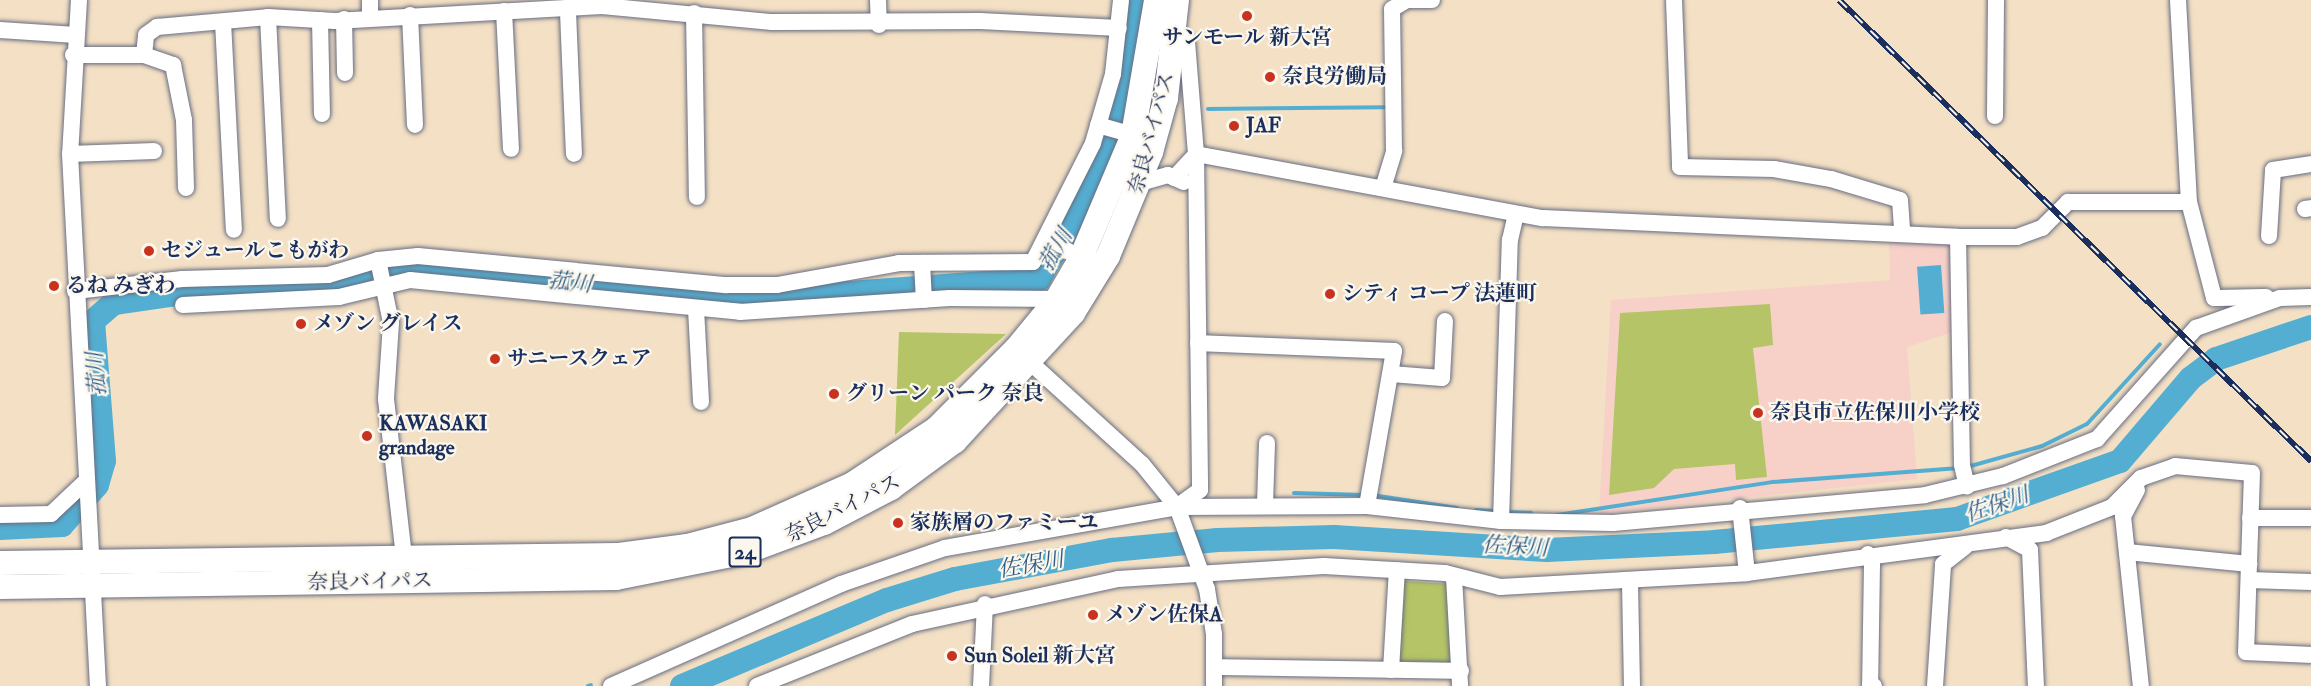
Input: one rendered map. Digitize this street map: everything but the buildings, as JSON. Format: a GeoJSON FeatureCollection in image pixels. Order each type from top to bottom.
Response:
{"type":"FeatureCollection","features":[{"type":"Feature","properties":{"kind":"highway","name":"奈良バイパス"},"geometry":{"type":"LineString","coordinates":[[0,587],[91,575],[404,558],[619,555],[687,546],[752,529],[895,459],[938,428],[1023,356],[1057,299],[1062,247],[1113,129],[1156,0]]}},
{"type":"Feature","properties":{"kind":"highway","name":"奈良バイパス"},"geometry":{"type":"LineString","coordinates":[[0,563],[91,575],[616,578],[682,568],[786,540],[891,488],[955,441],[1023,356],[1096,275],[1140,183],[1166,98],[1176,32],[1177,0]]}},
{"type":"Feature","properties":{"kind":"street"},"geometry":{"type":"LineString","coordinates":[[79,0],[73,55],[70,154],[85,484],[98,686]]}},
{"type":"Feature","properties":{"kind":"street"},"geometry":{"type":"LineString","coordinates":[[878,0],[879,25]]}},
{"type":"Feature","properties":{"kind":"street"},"geometry":{"type":"LineString","coordinates":[[75,291],[182,279],[328,275],[378,260],[450,256],[606,273],[777,285],[922,264],[1033,262],[1062,247],[1113,129],[1121,0]]}},
{"type":"Feature","properties":{"kind":"street"},"geometry":{"type":"LineString","coordinates":[[1383,188],[1394,151],[1392,9],[1407,0],[1432,0]]}},
{"type":"Feature","properties":{"kind":"street"},"geometry":{"type":"LineString","coordinates":[[1674,0],[1680,167],[1773,169],[1831,179],[1900,200],[1902,232]]}},
{"type":"Feature","properties":{"kind":"street"},"geometry":{"type":"LineString","coordinates":[[1995,116],[1996,0]]}},
{"type":"Feature","properties":{"kind":"street"},"geometry":{"type":"LineString","coordinates":[[2178,0],[2189,202],[2214,298],[2311,297]]}},
{"type":"Feature","properties":{"kind":"street"},"geometry":{"type":"LineString","coordinates":[[144,55],[146,35],[157,27],[268,17],[344,19],[370,8],[410,15],[458,6],[504,11],[543,6],[568,12],[602,3],[694,13],[879,25],[980,21],[1119,28]]}},
{"type":"Feature","properties":{"kind":"street"},"geometry":{"type":"LineString","coordinates":[[504,11],[511,149]]}},
{"type":"Feature","properties":{"kind":"street"},"geometry":{"type":"LineString","coordinates":[[568,12],[574,154]]}},
{"type":"Feature","properties":{"kind":"street"},"geometry":{"type":"LineString","coordinates":[[694,13],[697,197]]}},
{"type":"Feature","properties":{"kind":"street"},"geometry":{"type":"LineString","coordinates":[[410,15],[415,125]]}},
{"type":"Feature","properties":{"kind":"street"},"geometry":{"type":"LineString","coordinates":[[268,17],[278,219]]}},
{"type":"Feature","properties":{"kind":"street"},"geometry":{"type":"LineString","coordinates":[[344,19],[345,73]]}},
{"type":"Feature","properties":{"kind":"street"},"geometry":{"type":"LineString","coordinates":[[320,20],[322,114]]}},
{"type":"Feature","properties":{"kind":"street"},"geometry":{"type":"LineString","coordinates":[[224,22],[234,230]]}},
{"type":"Feature","properties":{"kind":"street"},"geometry":{"type":"LineString","coordinates":[[0,30],[76,35]]}},
{"type":"Feature","properties":{"kind":"street"},"geometry":{"type":"LineString","coordinates":[[1176,32],[1186,42],[1196,154],[1200,490],[1179,513]]}},
{"type":"Feature","properties":{"kind":"street"},"geometry":{"type":"LineString","coordinates":[[73,55],[144,55],[173,65],[184,120],[190,178]]}},
{"type":"Feature","properties":{"kind":"street"},"geometry":{"type":"LineString","coordinates":[[70,154],[154,151]]}},
{"type":"Feature","properties":{"kind":"street"},"geometry":{"type":"LineString","coordinates":[[1196,154],[1516,215],[1902,232],[1958,237],[2017,237],[2042,228],[2068,202],[2189,202]]}},
{"type":"Feature","properties":{"kind":"street"},"geometry":{"type":"LineString","coordinates":[[1140,183],[1174,178],[1196,154]]}},
{"type":"Feature","properties":{"kind":"street"},"geometry":{"type":"LineString","coordinates":[[2269,236],[2273,170],[2311,164]]}},
{"type":"Feature","properties":{"kind":"street"},"geometry":{"type":"LineString","coordinates":[[1174,178],[1196,196]]}},
{"type":"Feature","properties":{"kind":"street"},"geometry":{"type":"LineString","coordinates":[[1501,521],[1510,240],[1516,215]]}},
{"type":"Feature","properties":{"kind":"street"},"geometry":{"type":"LineString","coordinates":[[1958,237],[1962,465],[1967,486]]}},
{"type":"Feature","properties":{"kind":"street"},"geometry":{"type":"LineString","coordinates":[[378,260],[391,323],[386,399],[404,558]]}},
{"type":"Feature","properties":{"kind":"street"},"geometry":{"type":"LineString","coordinates":[[922,264],[923,299]]}},
{"type":"Feature","properties":{"kind":"street"},"geometry":{"type":"LineString","coordinates":[[606,273],[606,301]]}},
{"type":"Feature","properties":{"kind":"street"},"geometry":{"type":"LineString","coordinates":[[183,305],[339,297],[382,287],[448,280],[606,301],[696,309],[774,311],[923,299],[1057,299]]}},
{"type":"Feature","properties":{"kind":"street"},"geometry":{"type":"LineString","coordinates":[[611,686],[841,584],[945,548],[1179,513],[1265,504],[1367,506],[1501,521],[1613,523],[1925,495],[1967,486],[2097,438],[2188,335],[2280,298]]}},
{"type":"Feature","properties":{"kind":"street"},"geometry":{"type":"LineString","coordinates":[[696,309],[701,402]]}},
{"type":"Feature","properties":{"kind":"street"},"geometry":{"type":"LineString","coordinates":[[1390,374],[1442,378],[1445,321]]}},
{"type":"Feature","properties":{"kind":"street"},"geometry":{"type":"LineString","coordinates":[[1198,343],[1394,351],[1367,506]]}},
{"type":"Feature","properties":{"kind":"street"},"geometry":{"type":"LineString","coordinates":[[1023,356],[1142,464],[1179,513],[1201,568],[1214,667],[1214,686]]}},
{"type":"Feature","properties":{"kind":"street"},"geometry":{"type":"LineString","coordinates":[[1265,504],[1267,443]]}},
{"type":"Feature","properties":{"kind":"street"},"geometry":{"type":"LineString","coordinates":[[758,686],[912,624],[986,604],[1118,579],[1201,568],[1288,566],[1397,570],[1454,577],[1500,587],[1630,583],[1868,554],[2000,535],[2046,533],[2112,507],[2141,478],[2175,466],[2252,473],[2247,652],[2311,655]]}},
{"type":"Feature","properties":{"kind":"street"},"geometry":{"type":"LineString","coordinates":[[2141,478],[2123,516],[2142,686]]}},
{"type":"Feature","properties":{"kind":"street"},"geometry":{"type":"LineString","coordinates":[[0,514],[51,514],[85,484]]}},
{"type":"Feature","properties":{"kind":"street"},"geometry":{"type":"LineString","coordinates":[[1741,512],[1746,568]]}},
{"type":"Feature","properties":{"kind":"street"},"geometry":{"type":"LineString","coordinates":[[2250,518],[2311,518]]}},
{"type":"Feature","properties":{"kind":"street"},"geometry":{"type":"LineString","coordinates":[[1935,686],[1943,564],[1953,551],[2000,535],[2030,550],[2036,686]]}},
{"type":"Feature","properties":{"kind":"street"},"geometry":{"type":"LineString","coordinates":[[2127,552],[2311,582]]}},
{"type":"Feature","properties":{"kind":"street"},"geometry":{"type":"LineString","coordinates":[[1868,554],[1872,564],[1870,685],[1874,686]]}},
{"type":"Feature","properties":{"kind":"street"},"geometry":{"type":"LineString","coordinates":[[1391,670],[1397,570]]}},
{"type":"Feature","properties":{"kind":"street"},"geometry":{"type":"LineString","coordinates":[[1214,667],[1391,670],[1461,678],[1454,577]]}},
{"type":"Feature","properties":{"kind":"street"},"geometry":{"type":"LineString","coordinates":[[1630,583],[1632,686]]}},
{"type":"Feature","properties":{"kind":"street"},"geometry":{"type":"LineString","coordinates":[[981,686],[986,604]]}},
{"type":"Feature","properties":{"kind":"shaded area","name":"奈良市立佐保川小学校"},"geometry":{"type":"Polygon","coordinates":[[[1889,239],[1953,241],[1956,331],[1907,347],[1917,479],[1599,514],[1611,300],[1890,280],[1889,239]]]}},
{"type":"Feature","properties":{"kind":"green space"},"geometry":{"type":"Polygon","coordinates":[[[1770,304],[1773,345],[1753,348],[1767,477],[1736,480],[1735,464],[1674,469],[1654,488],[1609,495],[1620,313],[1770,304]]]}},
{"type":"Feature","properties":{"kind":"green space"},"geometry":{"type":"Polygon","coordinates":[[[899,332],[1006,334],[895,435],[899,332]]]}},
{"type":"Feature","properties":{"kind":"green space"},"geometry":{"type":"Polygon","coordinates":[[[1403,581],[1451,584],[1457,666],[1399,661],[1403,581]]]}},
{"type":"Feature","properties":{"kind":"water"},"geometry":{"type":"Polygon","coordinates":[[[1941,265],[1944,313],[1920,315],[1917,267],[1941,265]]]}},
{"type":"Feature","properties":{"kind":"waterway","name":"菰川"},"geometry":{"type":"LineString","coordinates":[[0,528],[62,525],[97,485],[104,461],[93,321],[114,303],[177,294],[331,287],[400,271],[768,299],[1039,279],[1074,218],[1106,138],[1124,80],[1134,0]]}},
{"type":"Feature","properties":{"kind":"waterway"},"geometry":{"type":"LineString","coordinates":[[1208,109],[1385,107]]}},
{"type":"Feature","properties":{"kind":"waterway","name":"佐保川"},"geometry":{"type":"LineString","coordinates":[[682,686],[887,600],[955,579],[1112,550],[1218,540],[1334,537],[1547,550],[1714,542],[1957,519],[2120,461],[2191,378],[2216,359],[2311,327]]}},
{"type":"Feature","properties":{"kind":"waterway"},"geometry":{"type":"LineString","coordinates":[[1967,467],[2042,446],[2087,424],[2160,344]]}},
{"type":"Feature","properties":{"kind":"waterway"},"geometry":{"type":"LineString","coordinates":[[1557,515],[1773,482],[1959,468]]}},
{"type":"Feature","properties":{"kind":"waterway"},"geometry":{"type":"LineString","coordinates":[[1294,493],[1365,495]]}},
{"type":"Feature","properties":{"kind":"waterway"},"geometry":{"type":"LineString","coordinates":[[1372,495],[1457,508]]}},
{"type":"Feature","properties":{"kind":"waterway"},"geometry":{"type":"LineString","coordinates":[[1476,510],[1496,511]]}},
{"type":"Feature","properties":{"kind":"waterway"},"geometry":{"type":"LineString","coordinates":[[1506,512],[1531,513]]}},
{"type":"Feature","properties":{"kind":"railway"},"geometry":{"type":"LineString","coordinates":[[1839,0],[2311,461]]}},
{"type":"Feature","properties":{"kind":"place","name":"サンモール 新大宮"},"geometry":{"type":"Point","coordinates":[1247,16]}},
{"type":"Feature","properties":{"kind":"place","name":"奈良労働局"},"geometry":{"type":"Point","coordinates":[1270,77]}},
{"type":"Feature","properties":{"kind":"place","name":"JAF"},"geometry":{"type":"Point","coordinates":[1234,126]}},
{"type":"Feature","properties":{"kind":"place","name":"セジュールこもがわ"},"geometry":{"type":"Point","coordinates":[149,251]}},
{"type":"Feature","properties":{"kind":"place","name":"るね みぎわ"},"geometry":{"type":"Point","coordinates":[54,286]}},
{"type":"Feature","properties":{"kind":"place","name":"シティ コープ 法蓮町"},"geometry":{"type":"Point","coordinates":[1330,294]}},
{"type":"Feature","properties":{"kind":"place","name":"メゾン グレイス"},"geometry":{"type":"Point","coordinates":[301,324]}},
{"type":"Feature","properties":{"kind":"place","name":"サニースクェア"},"geometry":{"type":"Point","coordinates":[495,359]}},
{"type":"Feature","properties":{"kind":"place","name":"グリーン パーク 奈良"},"geometry":{"type":"Point","coordinates":[834,394]}},
{"type":"Feature","properties":{"kind":"place","name":"奈良市立佐保川小学校"},"geometry":{"type":"Point","coordinates":[1758,413]}},
{"type":"Feature","properties":{"kind":"place","name":"KAWASAKI grandage"},"geometry":{"type":"Point","coordinates":[367,436]}},
{"type":"Feature","properties":{"kind":"place","name":"家族層のファミーユ"},"geometry":{"type":"Point","coordinates":[898,523]}},
{"type":"Feature","properties":{"kind":"place","name":"メゾン佐保A"},"geometry":{"type":"Point","coordinates":[1093,615]}},
{"type":"Feature","properties":{"kind":"place","name":"Sun Soleil 新大宮"},"geometry":{"type":"Point","coordinates":[952,656]}}]}
